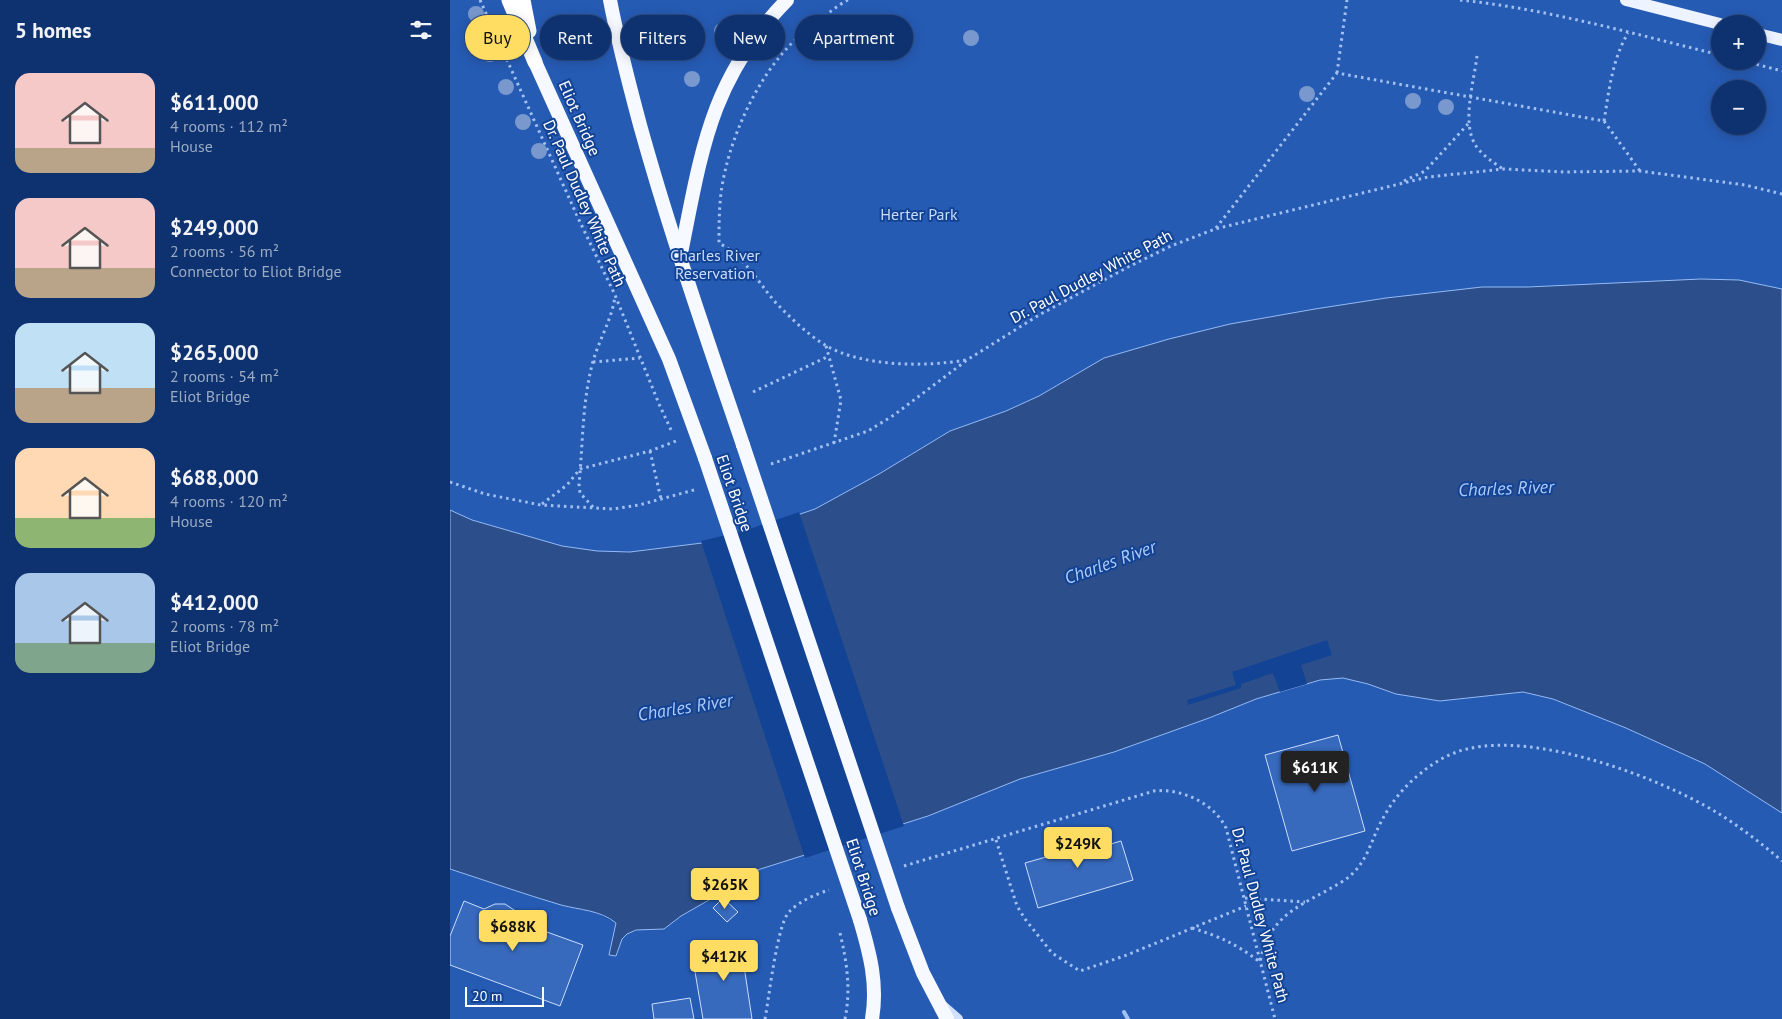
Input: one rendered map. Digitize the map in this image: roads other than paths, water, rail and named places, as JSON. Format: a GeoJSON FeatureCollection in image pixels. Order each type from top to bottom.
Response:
{"type":"FeatureCollection","features":[{"type":"Feature","properties":{"kind":"highway","name":"Eliot Bridge"},"geometry":{"type":"LineString","coordinates":[[509,0],[669,359],[705,458],[860,920],[874,973],[872,1018]]}},
{"type":"Feature","properties":{"kind":"highway"},"geometry":{"type":"LineString","coordinates":[[523,0],[535,62]]}},
{"type":"Feature","properties":{"kind":"highway","name":"Eliot Bridge"},"geometry":{"type":"LineString","coordinates":[[610,0],[634,102],[680,259],[898,908],[915,955],[947,1019]]}},
{"type":"Feature","properties":{"kind":"highway"},"geometry":{"type":"LineString","coordinates":[[680,259],[703,145],[718,101],[744,51],[787,0]]}},
{"type":"Feature","properties":{"kind":"main road"},"geometry":{"type":"LineString","coordinates":[[1626,0],[1711,22]]}},
{"type":"Feature","properties":{"kind":"main road"},"geometry":{"type":"LineString","coordinates":[[1766,36],[1782,40]]}},
{"type":"Feature","properties":{"kind":"main road"},"geometry":{"type":"LineString","coordinates":[[936,999],[958,1019]]}},
{"type":"Feature","properties":{"kind":"lane"},"geometry":{"type":"LineString","coordinates":[[1124,1012],[1128,1019]]}},
{"type":"Feature","properties":{"kind":"water","name":"Charles River"},"geometry":{"type":"Polygon","coordinates":[[[1701,279],[1739,280],[1782,289],[1782,813],[1705,764],[1626,728],[1553,699],[1523,692],[1440,701],[1396,694],[1343,678],[1320,680],[1256,699],[1114,752],[1020,779],[928,816],[751,872],[735,880],[723,892],[681,916],[664,929],[636,930],[627,934],[622,939],[616,956],[609,955],[616,923],[603,915],[561,905],[450,869],[450,510],[472,520],[562,546],[597,551],[630,552],[702,543],[748,532],[815,509],[879,474],[950,431],[1006,411],[1039,396],[1104,358],[1169,339],[1230,324],[1315,309],[1386,298],[1482,287],[1528,287],[1701,279]]]}},
{"type":"Feature","properties":{"kind":"park label","name":"Herter Park"},"geometry":{"type":"Point","coordinates":[919,214]}},
{"type":"Feature","properties":{"kind":"park label","name":"Charles River Reservation"},"geometry":{"type":"Point","coordinates":[715,264]}}]}
